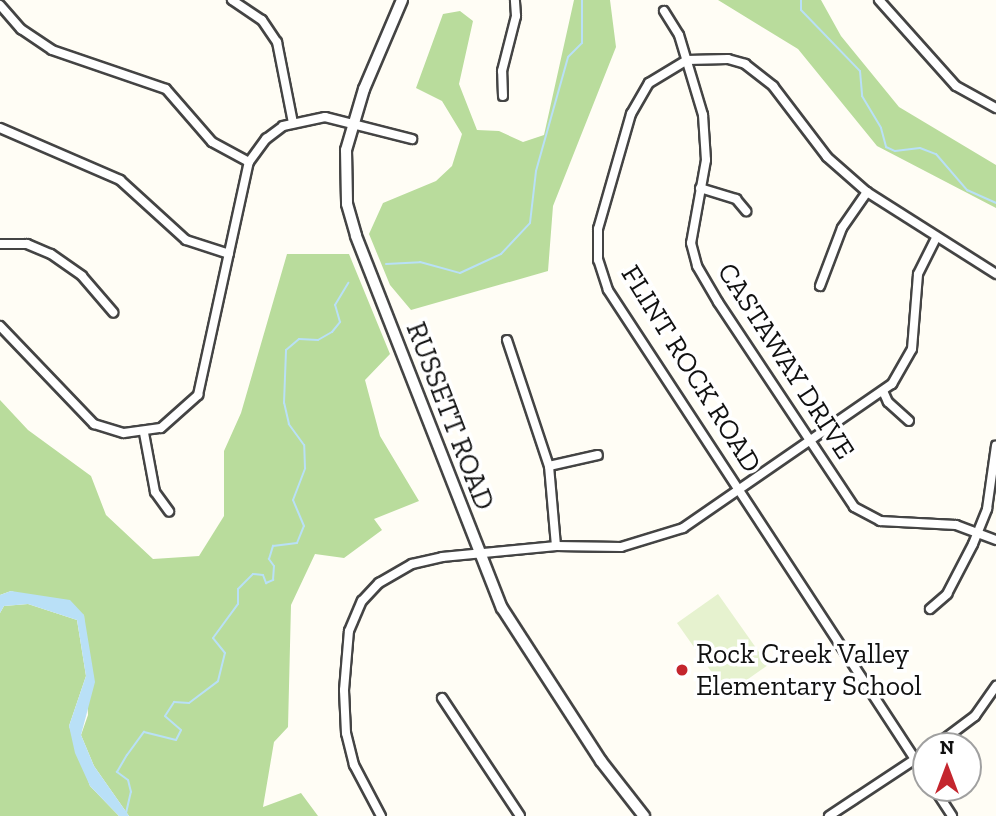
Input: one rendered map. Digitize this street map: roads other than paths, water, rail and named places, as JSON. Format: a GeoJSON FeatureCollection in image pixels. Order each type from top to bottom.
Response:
{"type":"FeatureCollection","features":[{"type":"Feature","properties":{"kind":"street"},"geometry":{"type":"LineString","coordinates":[[232,0],[262,20],[277,41],[293,123]]}},
{"type":"Feature","properties":{"kind":"street","name":"RUSSETT ROAD"},"geometry":{"type":"LineString","coordinates":[[402,0],[351,125],[345,177],[356,236],[478,551],[511,624],[601,761],[644,816]]}},
{"type":"Feature","properties":{"kind":"street"},"geometry":{"type":"LineString","coordinates":[[503,96],[502,71],[515,23],[515,0]]}},
{"type":"Feature","properties":{"kind":"street"},"geometry":{"type":"LineString","coordinates":[[879,0],[956,86],[996,108]]}},
{"type":"Feature","properties":{"kind":"street"},"geometry":{"type":"LineString","coordinates":[[0,5],[21,29],[52,50],[166,89],[212,142],[249,162]]}},
{"type":"Feature","properties":{"kind":"street","name":"CASTAWAY DRIVE"},"geometry":{"type":"LineString","coordinates":[[664,11],[687,60],[707,140],[691,229],[697,266],[854,507],[869,517],[956,524],[996,540]]}},
{"type":"Feature","properties":{"kind":"street","name":"FLINT ROCK ROAD"},"geometry":{"type":"LineString","coordinates":[[912,755],[608,290],[598,260],[598,229],[631,114],[649,83],[687,60],[727,59],[760,74],[827,158],[867,192],[996,274]]}},
{"type":"Feature","properties":{"kind":"street"},"geometry":{"type":"LineString","coordinates":[[0,326],[82,416],[109,430],[144,433],[173,420],[198,395],[249,162],[266,139],[293,123],[325,117],[412,139]]}},
{"type":"Feature","properties":{"kind":"street"},"geometry":{"type":"LineString","coordinates":[[0,128],[120,180],[186,240],[229,254]]}},
{"type":"Feature","properties":{"kind":"street"},"geometry":{"type":"LineString","coordinates":[[700,188],[736,200],[746,212]]}},
{"type":"Feature","properties":{"kind":"street"},"geometry":{"type":"LineString","coordinates":[[820,286],[842,228],[867,192]]}},
{"type":"Feature","properties":{"kind":"street"},"geometry":{"type":"LineString","coordinates":[[381,816],[354,765],[346,733],[349,631],[362,601],[393,572],[412,564],[478,551],[555,546],[621,547],[648,542],[683,528],[892,384],[912,349],[918,274],[936,238]]}},
{"type":"Feature","properties":{"kind":"street"},"geometry":{"type":"LineString","coordinates":[[0,244],[27,244],[51,254],[82,276],[113,312]]}},
{"type":"Feature","properties":{"kind":"street"},"geometry":{"type":"LineString","coordinates":[[507,340],[550,466],[555,546]]}},
{"type":"Feature","properties":{"kind":"street"},"geometry":{"type":"LineString","coordinates":[[883,391],[888,402],[909,421]]}},
{"type":"Feature","properties":{"kind":"street"},"geometry":{"type":"LineString","coordinates":[[144,433],[155,492],[169,511]]}},
{"type":"Feature","properties":{"kind":"street"},"geometry":{"type":"LineString","coordinates":[[930,609],[947,594],[986,509],[996,446]]}},
{"type":"Feature","properties":{"kind":"street"},"geometry":{"type":"LineString","coordinates":[[550,466],[598,454]]}},
{"type":"Feature","properties":{"kind":"street"},"geometry":{"type":"LineString","coordinates":[[954,732],[975,716],[996,686]]}},
{"type":"Feature","properties":{"kind":"street"},"geometry":{"type":"LineString","coordinates":[[442,698],[520,816]]}},
{"type":"Feature","properties":{"kind":"street"},"geometry":{"type":"LineString","coordinates":[[829,816],[912,762]]}},
{"type":"Feature","properties":{"kind":"water"},"geometry":{"type":"Polygon","coordinates":[[[11,591],[70,600],[84,615],[95,682],[81,735],[94,766],[129,816],[119,816],[90,786],[75,753],[69,726],[86,676],[77,620],[28,604],[4,606],[0,613],[0,595],[11,591]]]}},
{"type":"Feature","properties":{"kind":"waterway"},"geometry":{"type":"LineString","coordinates":[[386,264],[420,262],[460,273],[501,254],[530,223],[536,171],[568,57],[582,43],[582,0]]}},
{"type":"Feature","properties":{"kind":"waterway"},"geometry":{"type":"LineString","coordinates":[[801,0],[801,10],[860,71],[862,96],[881,128],[886,147],[895,151],[920,148],[936,154],[967,190],[996,203]]}},
{"type":"Feature","properties":{"kind":"waterway"},"geometry":{"type":"LineString","coordinates":[[126,813],[131,792],[128,780],[117,772],[127,755],[144,732],[176,740],[181,730],[165,716],[174,702],[189,703],[218,681],[225,653],[213,638],[238,604],[238,589],[253,574],[263,575],[266,583],[273,580],[274,566],[269,559],[273,546],[297,543],[304,526],[293,500],[305,468],[304,445],[289,424],[284,403],[286,350],[299,339],[318,340],[332,332],[340,322],[335,305],[348,283]]}},
{"type":"Feature","properties":{"kind":"place","name":"Rock Creek Valley Elementary School"},"geometry":{"type":"Point","coordinates":[682,670]}}]}
